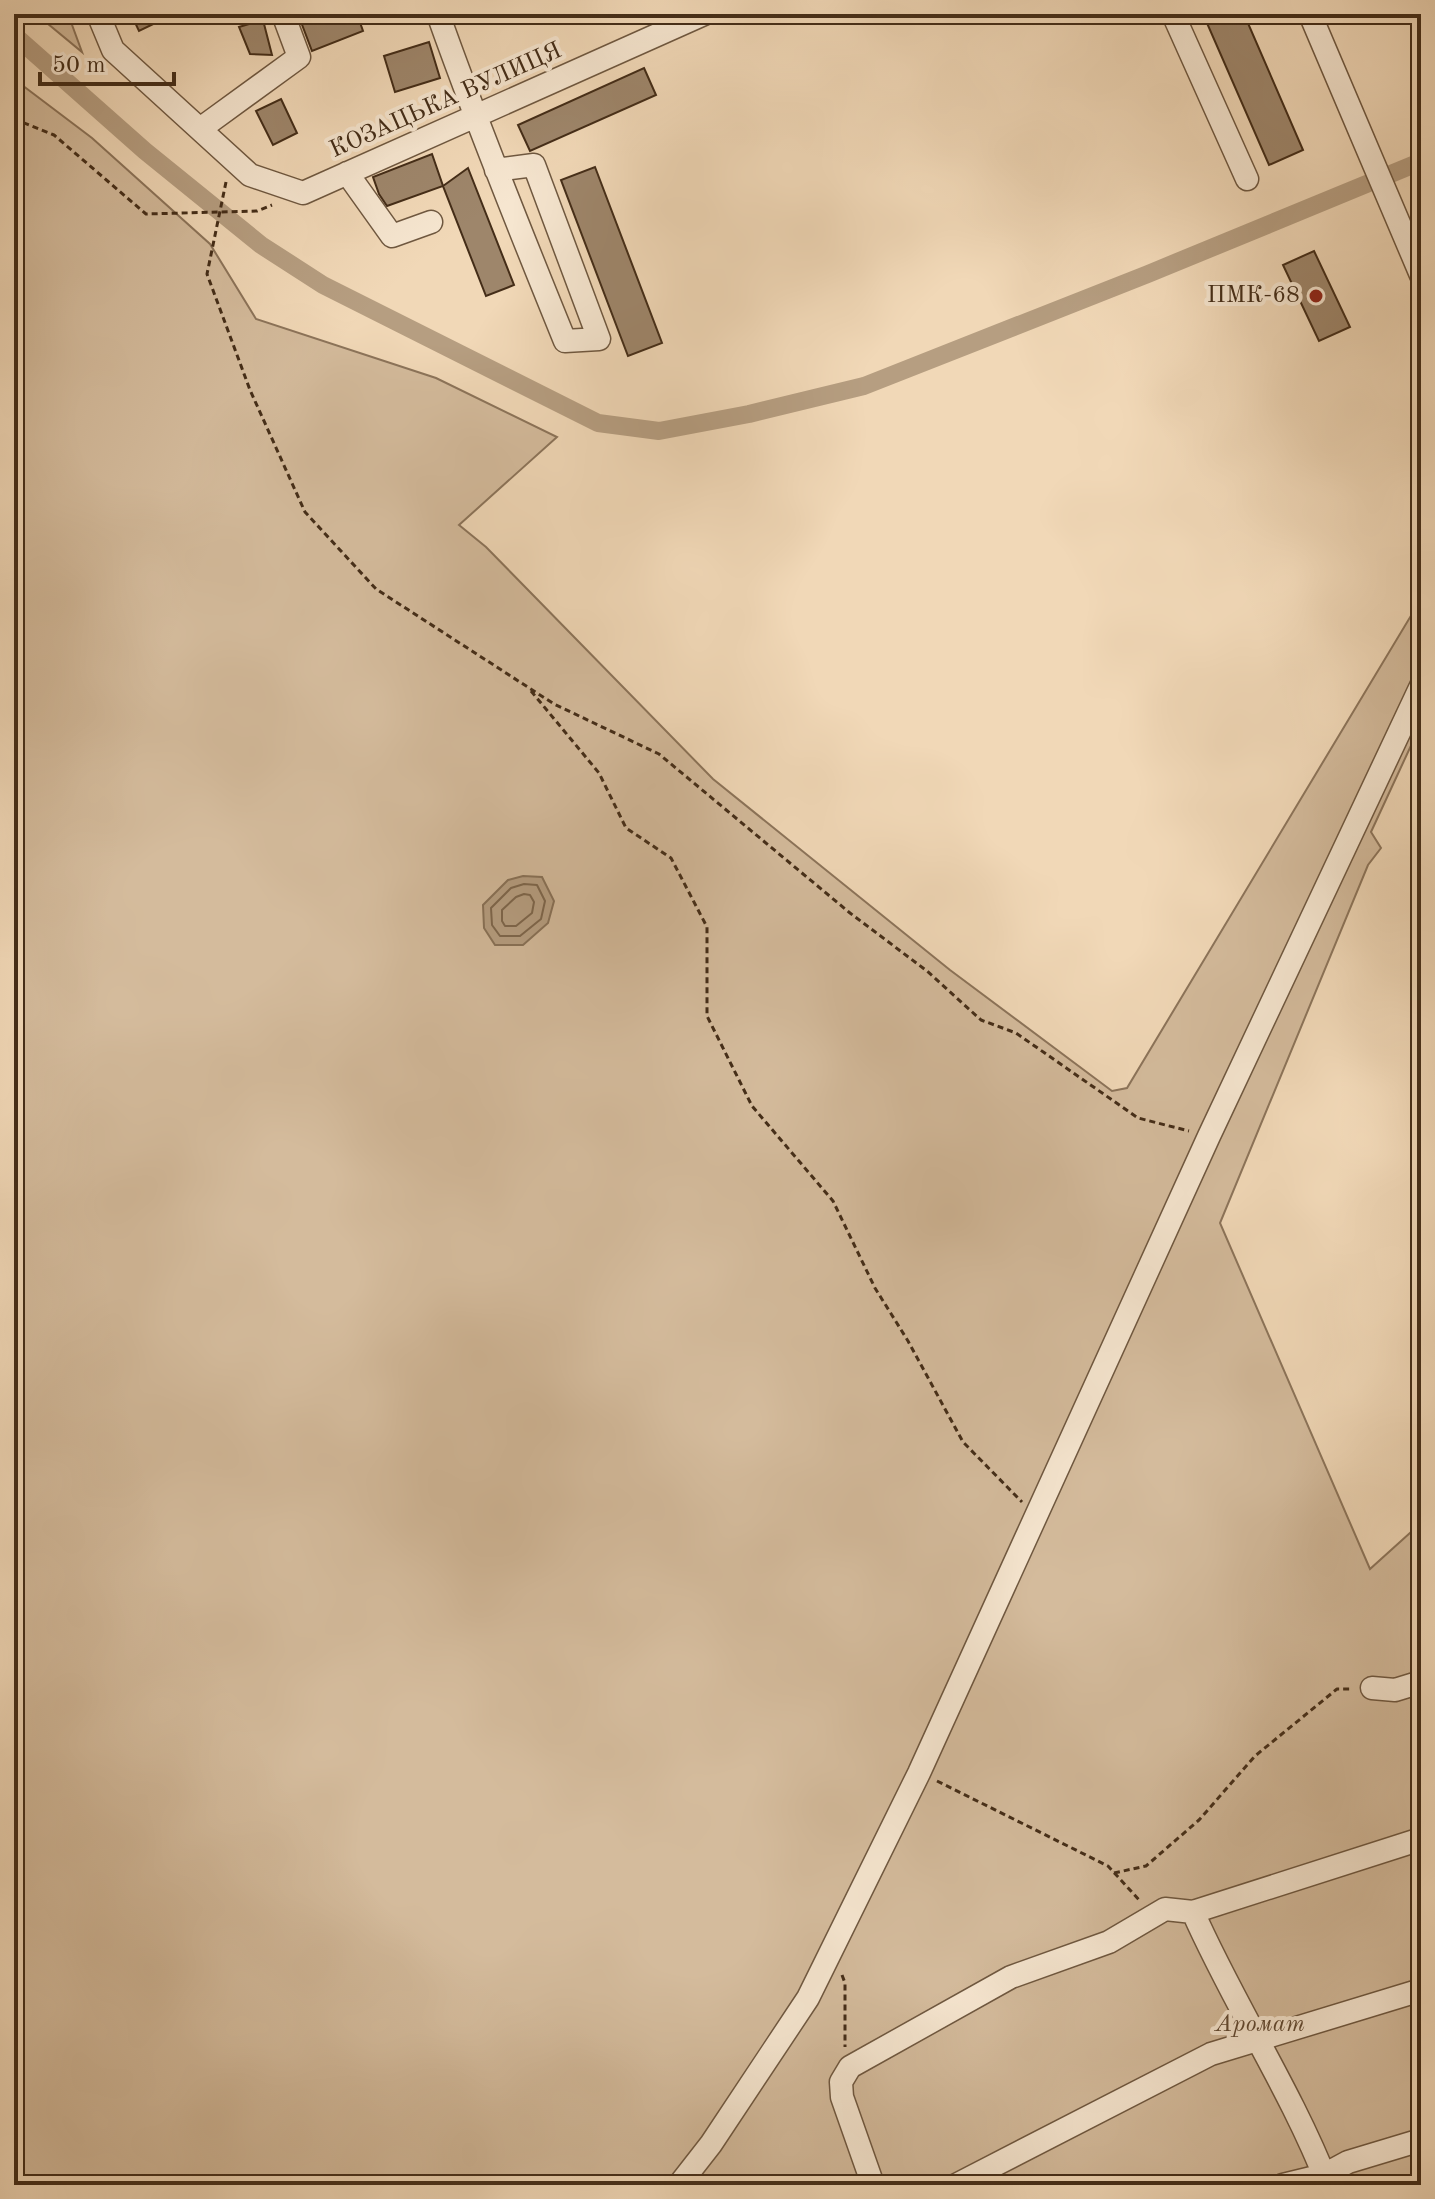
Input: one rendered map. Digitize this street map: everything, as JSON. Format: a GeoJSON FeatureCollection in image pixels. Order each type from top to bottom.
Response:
{"type":"FeatureCollection","features":[{"type":"Feature","properties":{"kind":"street"},"geometry":{"type":"LineString","coordinates":[[98,14],[113,50],[250,175],[303,193]]}},
{"type":"Feature","properties":{"kind":"street"},"geometry":{"type":"LineString","coordinates":[[200,129],[299,57],[283,14]]}},
{"type":"Feature","properties":{"kind":"street"},"geometry":{"type":"LineString","coordinates":[[438,14],[475,117],[496,170],[565,341],[599,339],[534,165],[496,170]]}},
{"type":"Feature","properties":{"kind":"street","name":"КОЗАЦЬКА ВУЛИЦЯ"},"geometry":{"type":"LineString","coordinates":[[303,193],[704,14]]}},
{"type":"Feature","properties":{"kind":"street"},"geometry":{"type":"LineString","coordinates":[[1173,14],[1247,179]]}},
{"type":"Feature","properties":{"kind":"street"},"geometry":{"type":"LineString","coordinates":[[1310,14],[1421,275]]}},
{"type":"Feature","properties":{"kind":"street"},"geometry":{"type":"LineString","coordinates":[[347,173],[392,236],[431,222]]}},
{"type":"Feature","properties":{"kind":"street"},"geometry":{"type":"LineString","coordinates":[[679,2185],[711,2144],[808,1998],[919,1773],[1209,1136],[1421,686]]}},
{"type":"Feature","properties":{"kind":"street"},"geometry":{"type":"LineString","coordinates":[[1372,1688],[1395,1690],[1421,1682]]}},
{"type":"Feature","properties":{"kind":"street"},"geometry":{"type":"LineString","coordinates":[[873,2185],[842,2097],[841,2082],[850,2067],[1011,1977],[1109,1942],[1165,1909],[1193,1912],[1421,1839]]}},
{"type":"Feature","properties":{"kind":"street"},"geometry":{"type":"LineString","coordinates":[[1193,1912],[1326,2180]]}},
{"type":"Feature","properties":{"kind":"street"},"geometry":{"type":"LineString","coordinates":[[956,2185],[1211,2054],[1421,1990]]}},
{"type":"Feature","properties":{"kind":"street"},"geometry":{"type":"LineString","coordinates":[[1283,2185],[1326,2180],[1348,2162],[1421,2140]]}},
{"type":"Feature","properties":{"kind":"path"},"geometry":{"type":"LineString","coordinates":[[14,119],[54,135],[146,214],[257,211],[303,193]]}},
{"type":"Feature","properties":{"kind":"path"},"geometry":{"type":"LineString","coordinates":[[227,179],[207,274],[250,390],[305,512],[376,589],[554,704],[659,754],[850,913],[927,971],[981,1020],[1016,1033],[1138,1118],[1209,1136]]}},
{"type":"Feature","properties":{"kind":"path"},"geometry":{"type":"LineString","coordinates":[[529,688],[599,773],[626,828],[671,858],[707,927],[707,1016],[752,1106],[833,1201],[875,1288],[963,1442],[1036,1515]]}},
{"type":"Feature","properties":{"kind":"path"},"geometry":{"type":"LineString","coordinates":[[1114,1873],[1146,1866],[1199,1820],[1255,1756],[1337,1689],[1372,1688]]}},
{"type":"Feature","properties":{"kind":"path"},"geometry":{"type":"LineString","coordinates":[[919,1773],[1108,1866],[1153,1916]]}},
{"type":"Feature","properties":{"kind":"path"},"geometry":{"type":"LineString","coordinates":[[832,1949],[845,1983],[845,2043],[841,2082]]}},
{"type":"Feature","properties":{"kind":"green space"},"geometry":{"type":"Polygon","coordinates":[[[36,14],[68,14],[82,52],[36,14]]]}},
{"type":"Feature","properties":{"kind":"green space","name":"Аромат"},"geometry":{"type":"Polygon","coordinates":[[[14,79],[92,138],[210,244],[256,319],[436,378],[557,437],[459,525],[486,547],[713,779],[950,970],[1112,1091],[1127,1088],[1421,599],[1421,724],[1371,832],[1381,848],[1368,865],[1220,1223],[1370,1569],[1421,1523],[1421,2185],[14,2185],[14,79]]]}},
{"type":"Feature","properties":{"kind":"water"},"geometry":{"type":"Polygon","coordinates":[[[523,876],[542,877],[554,901],[548,923],[523,945],[495,945],[484,928],[483,905],[508,880],[523,876]]]}},
{"type":"Feature","properties":{"kind":"building"},"geometry":{"type":"Polygon","coordinates":[[[131,14],[174,14],[139,31],[131,14]]]}},
{"type":"Feature","properties":{"kind":"building"},"geometry":{"type":"Polygon","coordinates":[[[298,14],[357,14],[363,31],[312,51],[298,14]]]}},
{"type":"Feature","properties":{"kind":"building"},"geometry":{"type":"Polygon","coordinates":[[[1203,14],[1244,14],[1303,150],[1269,165],[1203,14]]]}},
{"type":"Feature","properties":{"kind":"building"},"geometry":{"type":"Polygon","coordinates":[[[263,20],[272,55],[250,54],[239,27],[263,20]]]}},
{"type":"Feature","properties":{"kind":"building"},"geometry":{"type":"Polygon","coordinates":[[[429,42],[440,78],[395,92],[384,56],[429,42]]]}},
{"type":"Feature","properties":{"kind":"building"},"geometry":{"type":"Polygon","coordinates":[[[644,68],[656,95],[530,151],[518,125],[644,68]]]}},
{"type":"Feature","properties":{"kind":"building"},"geometry":{"type":"Polygon","coordinates":[[[281,99],[297,133],[273,145],[256,111],[281,99]]]}},
{"type":"Feature","properties":{"kind":"building"},"geometry":{"type":"Polygon","coordinates":[[[432,154],[443,186],[387,206],[373,177],[432,154]]]}},
{"type":"Feature","properties":{"kind":"building"},"geometry":{"type":"Polygon","coordinates":[[[595,167],[662,343],[628,356],[561,180],[595,167]]]}},
{"type":"Feature","properties":{"kind":"building"},"geometry":{"type":"Polygon","coordinates":[[[468,168],[514,285],[486,296],[443,186],[468,168]]]}},
{"type":"Feature","properties":{"kind":"building","name":"ПМК-68"},"geometry":{"type":"Polygon","coordinates":[[[1314,251],[1350,327],[1319,341],[1283,265],[1314,251]]]}},
{"type":"Feature","properties":{"kind":"waterway"},"geometry":{"type":"LineString","coordinates":[[14,35],[145,151],[261,245],[323,285],[598,423],[659,431],[749,414],[864,386],[1148,274],[1415,164],[1421,158]]}},
{"type":"Feature","properties":{"kind":"place","name":"ПМК-68"},"geometry":{"type":"Point","coordinates":[1316,296]}}]}
